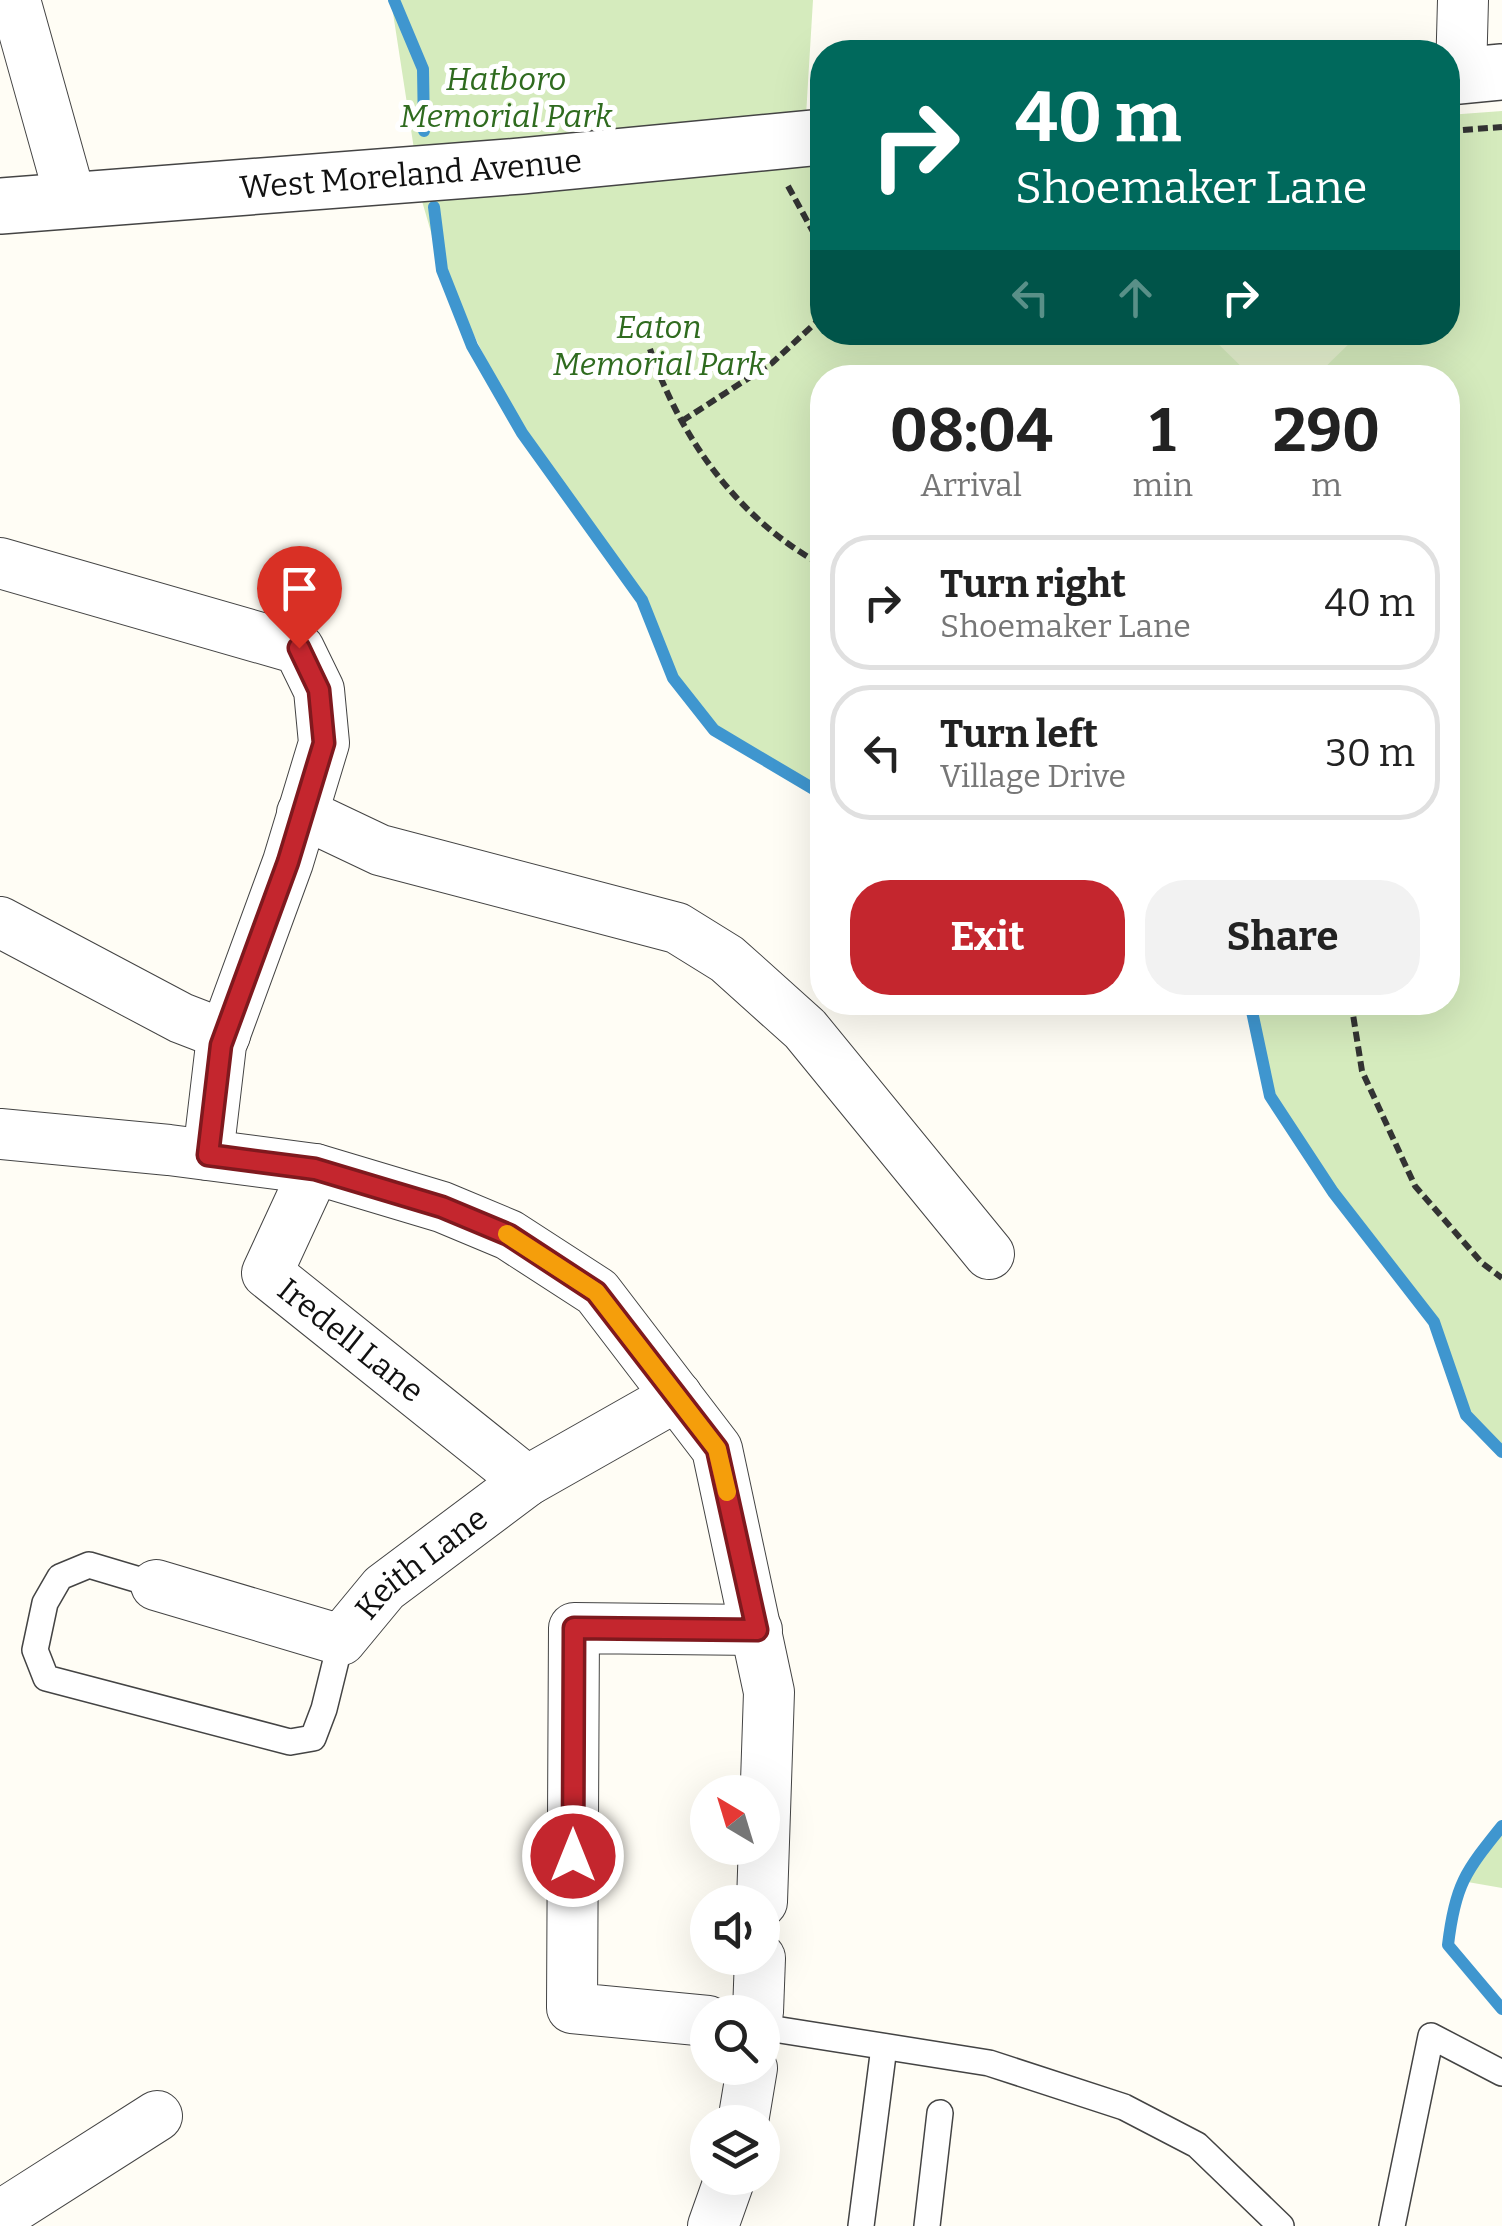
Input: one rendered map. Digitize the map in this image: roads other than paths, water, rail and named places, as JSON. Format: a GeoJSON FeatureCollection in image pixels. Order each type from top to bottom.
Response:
{"type":"FeatureCollection","features":[{"type":"Feature","properties":{"kind":"street"},"geometry":{"type":"LineString","coordinates":[[16,0],[71,200]]}},
{"type":"Feature","properties":{"kind":"street"},"geometry":{"type":"LineString","coordinates":[[1463,0],[1470,75]]}},
{"type":"Feature","properties":{"kind":"street","name":"West Moreland Avenue"},"geometry":{"type":"LineString","coordinates":[[0,206],[521,166],[810,138]]}},
{"type":"Feature","properties":{"kind":"street"},"geometry":{"type":"LineString","coordinates":[[0,562],[299,648],[319,690],[324,743],[288,862],[221,1045],[208,1155]]}},
{"type":"Feature","properties":{"kind":"street"},"geometry":{"type":"LineString","coordinates":[[302,813],[380,850],[677,928],[727,960],[805,1028],[989,1254]]}},
{"type":"Feature","properties":{"kind":"street"},"geometry":{"type":"LineString","coordinates":[[0,922],[181,1018],[225,1035]]}},
{"type":"Feature","properties":{"kind":"street"},"geometry":{"type":"LineString","coordinates":[[0,1134],[315,1169],[442,1207],[509,1235],[596,1292],[717,1449],[768,1692],[762,1885]]}},
{"type":"Feature","properties":{"kind":"street","name":"Iredell Lane"},"geometry":{"type":"LineString","coordinates":[[315,1169],[266,1273],[527,1481]]}},
{"type":"Feature","properties":{"kind":"street","name":"Keith Lane"},"geometry":{"type":"LineString","coordinates":[[156,1585],[341,1640],[384,1588],[527,1481],[677,1396]]}},
{"type":"Feature","properties":{"kind":"street"},"geometry":{"type":"LineString","coordinates":[[690,2019],[572,2008],[574,1628],[757,1630]]}},
{"type":"Feature","properties":{"kind":"street"},"geometry":{"type":"LineString","coordinates":[[0,2216],[157,2116]]}},
{"type":"Feature","properties":{"kind":"street"},"geometry":{"type":"LineString","coordinates":[[713,2226],[724,2195]]}},
{"type":"Feature","properties":{"kind":"lane"},"geometry":{"type":"LineString","coordinates":[[156,1585],[89,1565],[60,1577],[45,1603],[36,1650],[46,1678],[290,1742],[313,1738],[341,1640]]}},
{"type":"Feature","properties":{"kind":"lane"},"geometry":{"type":"LineString","coordinates":[[780,2030],[988,2063],[1124,2107],[1197,2145],[1281,2226]]}},
{"type":"Feature","properties":{"kind":"lane"},"geometry":{"type":"LineString","coordinates":[[1392,2226],[1431,2036],[1502,2073]]}},
{"type":"Feature","properties":{"kind":"lane"},"geometry":{"type":"LineString","coordinates":[[861,2226],[884,2047]]}},
{"type":"Feature","properties":{"kind":"lane"},"geometry":{"type":"LineString","coordinates":[[928,2226],[940,2113]]}},
{"type":"Feature","properties":{"kind":"waterway"},"geometry":{"type":"LineString","coordinates":[[394,0],[423,69],[424,131]]}},
{"type":"Feature","properties":{"kind":"waterway"},"geometry":{"type":"LineString","coordinates":[[434,207],[442,270],[472,346],[522,433],[642,600],[673,678],[714,730],[810,787]]}},
{"type":"Feature","properties":{"kind":"waterway"},"geometry":{"type":"LineString","coordinates":[[1253,1015],[1270,1096],[1333,1192],[1434,1322],[1466,1415],[1502,1452]]}},
{"type":"Feature","properties":{"kind":"waterway"},"geometry":{"type":"LineString","coordinates":[[1502,1826],[1458,1893],[1448,1945],[1502,2009]]}},
{"type":"Feature","properties":{"kind":"park label","name":"Hatboro Memorial Park"},"geometry":{"type":"Point","coordinates":[506,98]}},
{"type":"Feature","properties":{"kind":"park label","name":"Eaton Memorial Park"},"geometry":{"type":"Point","coordinates":[659,346]}}]}
